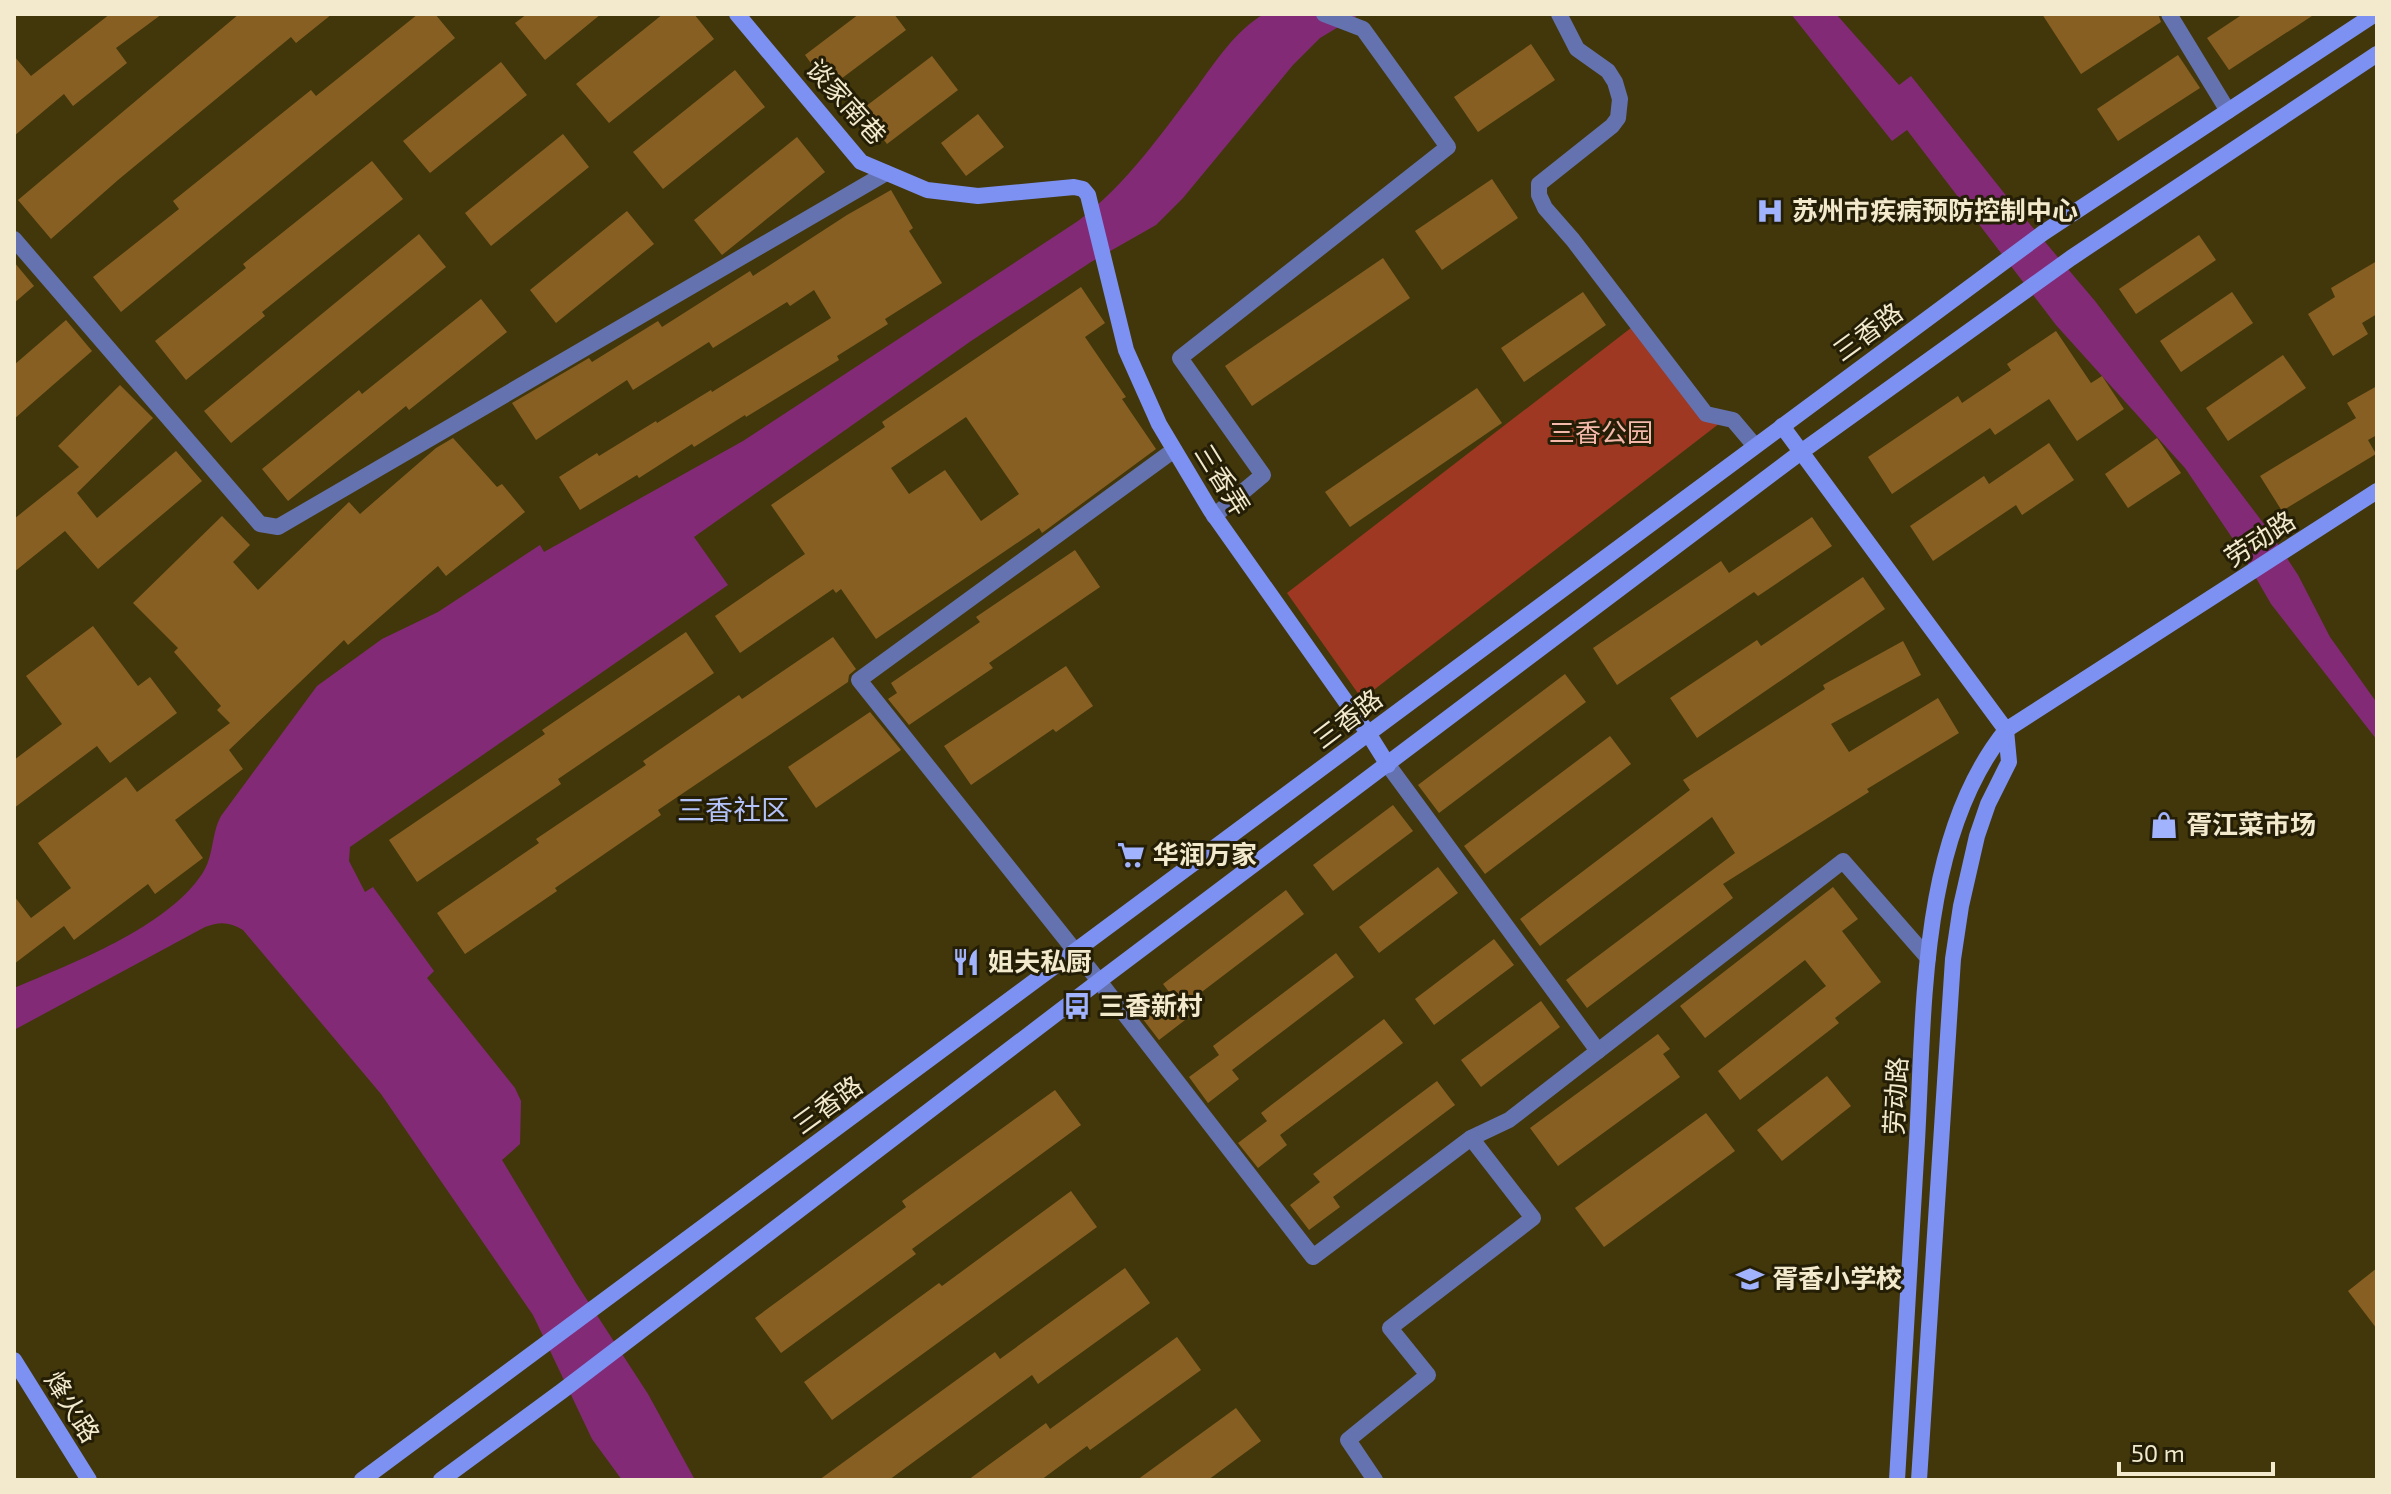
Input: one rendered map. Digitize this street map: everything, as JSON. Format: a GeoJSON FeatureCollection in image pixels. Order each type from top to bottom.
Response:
{"type":"FeatureCollection","features":[{"type":"Feature","properties":{"kind":"main road","name":"谈家南巷"},"geometry":{"type":"LineString","coordinates":[[737,14],[861,162],[927,190],[978,196],[1074,187],[1086,192]]}},
{"type":"Feature","properties":{"kind":"main road","name":"三香路"},"geometry":{"type":"LineString","coordinates":[[362,1480],[2043,233],[2375,14]]}},
{"type":"Feature","properties":{"kind":"main road"},"geometry":{"type":"LineString","coordinates":[[441,1480],[1801,452],[2071,258],[2377,54]]}},
{"type":"Feature","properties":{"kind":"main road","name":"三香弄"},"geometry":{"type":"LineString","coordinates":[[1086,192],[1126,350],[1159,424],[1214,516],[1388,765]]}},
{"type":"Feature","properties":{"kind":"main road"},"geometry":{"type":"LineString","coordinates":[[1782,426],[2006,730]]}},
{"type":"Feature","properties":{"kind":"main road","name":"劳动路"},"geometry":{"type":"LineString","coordinates":[[1897,1480],[1928,958],[1944,868],[1960,810],[1984,761],[2006,730],[2377,491]]}},
{"type":"Feature","properties":{"kind":"main road","name":"劳动路"},"geometry":{"type":"LineString","coordinates":[[1919,1480],[1953,959],[1977,836],[1988,804],[2009,762],[2006,730]]}},
{"type":"Feature","properties":{"kind":"main road","name":"烽火路"},"geometry":{"type":"LineString","coordinates":[[14,1360],[89,1480]]}},
{"type":"Feature","properties":{"kind":"street"},"geometry":{"type":"LineString","coordinates":[[1214,516],[1263,475],[1180,358],[1448,147],[1363,29],[1324,14]]}},
{"type":"Feature","properties":{"kind":"street"},"geometry":{"type":"LineString","coordinates":[[1559,14],[1577,49],[1608,71],[1620,99],[1618,118],[1539,184],[1539,195],[1545,208],[1706,414],[1733,420],[1755,446]]}},
{"type":"Feature","properties":{"kind":"street"},"geometry":{"type":"LineString","coordinates":[[2169,14],[2228,111]]}},
{"type":"Feature","properties":{"kind":"street"},"geometry":{"type":"LineString","coordinates":[[14,239],[260,524],[278,527],[886,173]]}},
{"type":"Feature","properties":{"kind":"street"},"geometry":{"type":"LineString","coordinates":[[1174,450],[859,680],[1099,981],[1313,1257],[1471,1138],[1509,1120],[1843,861],[1928,958]]}},
{"type":"Feature","properties":{"kind":"street"},"geometry":{"type":"LineString","coordinates":[[1388,765],[1598,1051]]}},
{"type":"Feature","properties":{"kind":"street"},"geometry":{"type":"LineString","coordinates":[[1375,1480],[1348,1440],[1428,1375],[1390,1328],[1533,1218],[1471,1138]]}},
{"type":"Feature","properties":{"kind":"green space","name":"三香公园"},"geometry":{"type":"Polygon","coordinates":[[[1640,321],[1720,423],[1362,699],[1287,593],[1640,321]]]}},
{"type":"Feature","properties":{"kind":"shaded area"},"geometry":{"type":"Polygon","coordinates":[[[1264,14],[1360,14],[1320,38],[1293,65],[1183,198],[1156,225],[1091,262],[971,341],[694,537],[728,585],[350,847],[349,861],[365,892],[373,887],[434,971],[427,978],[515,1088],[521,1101],[520,1144],[502,1160],[648,1394],[695,1480],[622,1480],[592,1439],[533,1315],[381,1094],[243,930],[225,923],[205,927],[14,1030],[14,988],[117,942],[166,911],[186,893],[206,867],[221,816],[317,686],[382,639],[438,612],[540,545],[544,552],[743,441],[1078,221],[1127,175],[1227,47],[1264,14]]]}},
{"type":"Feature","properties":{"kind":"shaded area"},"geometry":{"type":"Polygon","coordinates":[[[1791,14],[1836,14],[1899,85],[1911,76],[2095,301],[2267,528],[2298,575],[2330,637],[2377,703],[2377,740],[2271,604],[2237,545],[2185,468],[2056,325],[1907,130],[1892,141],[1791,14]]]}},
{"type":"Feature","properties":{"kind":"building"},"geometry":{"type":"Polygon","coordinates":[[[110,14],[162,14],[116,48],[127,63],[73,106],[64,94],[14,136],[14,56],[31,76],[110,14]]]}},
{"type":"Feature","properties":{"kind":"building"},"geometry":{"type":"Polygon","coordinates":[[[239,14],[332,14],[296,43],[291,37],[51,239],[18,200],[239,14]]]}},
{"type":"Feature","properties":{"kind":"building"},"geometry":{"type":"Polygon","coordinates":[[[418,14],[435,14],[455,38],[121,312],[93,277],[179,209],[173,201],[311,90],[316,96],[418,14]]]}},
{"type":"Feature","properties":{"kind":"building"},"geometry":{"type":"Polygon","coordinates":[[[527,14],[601,14],[545,60],[515,23],[527,14]]]}},
{"type":"Feature","properties":{"kind":"building"},"geometry":{"type":"Polygon","coordinates":[[[663,14],[694,14],[714,39],[609,123],[576,84],[663,14]]]}},
{"type":"Feature","properties":{"kind":"building"},"geometry":{"type":"Polygon","coordinates":[[[859,14],[894,14],[906,30],[829,88],[805,55],[859,14]]]}},
{"type":"Feature","properties":{"kind":"building"},"geometry":{"type":"Polygon","coordinates":[[[2042,14],[2158,14],[2161,22],[2081,74],[2042,14]]]}},
{"type":"Feature","properties":{"kind":"building"},"geometry":{"type":"Polygon","coordinates":[[[2243,14],[2315,14],[2229,70],[2207,38],[2243,14]]]}},
{"type":"Feature","properties":{"kind":"building"},"geometry":{"type":"Polygon","coordinates":[[[1531,44],[1555,80],[1478,132],[1454,97],[1531,44]]]}},
{"type":"Feature","properties":{"kind":"building"},"geometry":{"type":"Polygon","coordinates":[[[2178,55],[2200,88],[2118,141],[2097,109],[2178,55]]]}},
{"type":"Feature","properties":{"kind":"building"},"geometry":{"type":"Polygon","coordinates":[[[932,56],[958,90],[887,144],[861,110],[932,56]]]}},
{"type":"Feature","properties":{"kind":"building"},"geometry":{"type":"Polygon","coordinates":[[[501,62],[527,95],[430,173],[403,141],[501,62]]]}},
{"type":"Feature","properties":{"kind":"building"},"geometry":{"type":"Polygon","coordinates":[[[735,70],[765,107],[663,189],[633,152],[735,70]]]}},
{"type":"Feature","properties":{"kind":"building"},"geometry":{"type":"Polygon","coordinates":[[[978,114],[1004,147],[966,176],[941,143],[978,114]]]}},
{"type":"Feature","properties":{"kind":"building"},"geometry":{"type":"Polygon","coordinates":[[[563,134],[589,167],[491,246],[465,213],[563,134]]]}},
{"type":"Feature","properties":{"kind":"building"},"geometry":{"type":"Polygon","coordinates":[[[797,137],[825,172],[722,255],[694,220],[797,137]]]}},
{"type":"Feature","properties":{"kind":"building"},"geometry":{"type":"Polygon","coordinates":[[[372,161],[403,199],[262,312],[265,316],[186,380],[155,341],[246,268],[243,264],[372,161]]]}},
{"type":"Feature","properties":{"kind":"building"},"geometry":{"type":"Polygon","coordinates":[[[1492,179],[1518,218],[1442,270],[1415,231],[1492,179]]]}},
{"type":"Feature","properties":{"kind":"building"},"geometry":{"type":"Polygon","coordinates":[[[891,190],[913,228],[909,231],[942,283],[885,319],[888,324],[837,356],[839,360],[746,417],[694,447],[692,444],[580,510],[559,477],[597,453],[599,456],[712,392],[831,318],[814,290],[790,306],[787,302],[713,348],[709,342],[633,390],[627,380],[536,440],[512,403],[589,358],[592,362],[658,321],[662,327],[750,271],[753,276],[891,190]]]}},
{"type":"Feature","properties":{"kind":"building"},"geometry":{"type":"Polygon","coordinates":[[[627,211],[654,244],[556,323],[530,290],[627,211]]]}},
{"type":"Feature","properties":{"kind":"building"},"geometry":{"type":"Polygon","coordinates":[[[419,234],[446,267],[231,443],[204,411],[419,234]]]}},
{"type":"Feature","properties":{"kind":"building"},"geometry":{"type":"Polygon","coordinates":[[[2199,235],[2216,260],[2136,314],[2119,289],[2199,235]]]}},
{"type":"Feature","properties":{"kind":"building"},"geometry":{"type":"Polygon","coordinates":[[[1383,258],[1410,298],[1252,406],[1225,366],[1383,258]]]}},
{"type":"Feature","properties":{"kind":"building"},"geometry":{"type":"Polygon","coordinates":[[[2377,261],[2377,314],[2362,323],[2368,334],[2333,356],[2308,314],[2335,297],[2331,288],[2377,261]]]}},
{"type":"Feature","properties":{"kind":"building"},"geometry":{"type":"Polygon","coordinates":[[[14,262],[34,286],[14,303],[14,262]]]}},
{"type":"Feature","properties":{"kind":"building"},"geometry":{"type":"Polygon","coordinates":[[[1081,287],[1105,323],[1085,337],[1126,397],[1122,399],[1156,449],[1042,533],[1039,528],[876,639],[841,589],[836,593],[833,589],[740,653],[715,616],[805,554],[771,505],[885,427],[882,422],[1081,287]],[[966,417],[891,468],[909,494],[945,470],[981,521],[1019,494],[966,417]]]}},
{"type":"Feature","properties":{"kind":"building"},"geometry":{"type":"Polygon","coordinates":[[[1583,292],[1606,325],[1524,382],[1501,348],[1583,292]]]}},
{"type":"Feature","properties":{"kind":"building"},"geometry":{"type":"Polygon","coordinates":[[[2232,292],[2253,323],[2181,372],[2160,341],[2232,292]]]}},
{"type":"Feature","properties":{"kind":"building"},"geometry":{"type":"Polygon","coordinates":[[[481,299],[507,332],[409,410],[406,406],[288,501],[262,469],[359,390],[362,394],[481,299]]]}},
{"type":"Feature","properties":{"kind":"building"},"geometry":{"type":"Polygon","coordinates":[[[66,320],[92,351],[14,419],[14,365],[66,320]]]}},
{"type":"Feature","properties":{"kind":"building"},"geometry":{"type":"Polygon","coordinates":[[[2056,331],[2091,383],[2102,376],[2124,409],[2077,441],[2049,399],[1995,435],[1990,428],[1892,494],[1868,457],[1958,396],[1962,403],[2011,370],[2007,364],[2056,331]]]}},
{"type":"Feature","properties":{"kind":"building"},"geometry":{"type":"Polygon","coordinates":[[[2283,355],[2306,388],[2228,441],[2206,408],[2283,355]]]}},
{"type":"Feature","properties":{"kind":"building"},"geometry":{"type":"Polygon","coordinates":[[[120,385],[153,418],[77,493],[97,518],[176,451],[202,481],[98,569],[65,531],[14,572],[14,519],[79,467],[58,446],[120,385]]]}},
{"type":"Feature","properties":{"kind":"building"},"geometry":{"type":"Polygon","coordinates":[[[2377,386],[2377,435],[2368,440],[2376,454],[2282,511],[2260,476],[2356,418],[2347,403],[2377,386]]]}},
{"type":"Feature","properties":{"kind":"building"},"geometry":{"type":"Polygon","coordinates":[[[1477,388],[1502,423],[1350,527],[1325,492],[1477,388]]]}},
{"type":"Feature","properties":{"kind":"building"},"geometry":{"type":"Polygon","coordinates":[[[453,438],[497,487],[502,484],[525,512],[446,576],[438,566],[348,645],[344,640],[229,750],[243,769],[175,820],[203,858],[155,894],[148,884],[74,940],[64,926],[14,964],[14,896],[31,918],[71,888],[38,843],[126,777],[137,792],[230,723],[217,710],[221,706],[174,652],[178,648],[133,603],[222,516],[250,545],[233,562],[258,590],[349,502],[360,514],[436,448],[453,438]]]}},
{"type":"Feature","properties":{"kind":"building"},"geometry":{"type":"Polygon","coordinates":[[[2157,438],[2181,473],[2128,508],[2105,474],[2157,438]]]}},
{"type":"Feature","properties":{"kind":"building"},"geometry":{"type":"Polygon","coordinates":[[[2049,443],[2074,480],[2022,515],[2016,505],[1933,561],[1910,526],[1984,476],[1989,484],[2049,443]]]}},
{"type":"Feature","properties":{"kind":"building"},"geometry":{"type":"Polygon","coordinates":[[[1812,517],[1832,546],[1758,596],[1754,592],[1617,685],[1593,648],[1721,561],[1729,573],[1812,517]]]}},
{"type":"Feature","properties":{"kind":"building"},"geometry":{"type":"Polygon","coordinates":[[[1075,550],[1100,587],[989,663],[993,668],[909,725],[888,699],[897,693],[891,683],[980,622],[976,617],[1075,550]]]}},
{"type":"Feature","properties":{"kind":"building"},"geometry":{"type":"Polygon","coordinates":[[[1863,577],[1885,609],[1697,738],[1670,698],[1757,640],[1761,646],[1863,577]]]}},
{"type":"Feature","properties":{"kind":"building"},"geometry":{"type":"Polygon","coordinates":[[[93,626],[138,686],[150,677],[177,713],[110,763],[97,746],[14,808],[14,760],[62,724],[26,676],[93,626]]]}},
{"type":"Feature","properties":{"kind":"building"},"geometry":{"type":"Polygon","coordinates":[[[686,632],[714,673],[558,779],[561,784],[417,882],[389,840],[545,734],[542,730],[686,632]]]}},
{"type":"Feature","properties":{"kind":"building"},"geometry":{"type":"Polygon","coordinates":[[[833,637],[856,669],[849,675],[848,682],[658,810],[661,815],[465,954],[437,913],[539,843],[536,839],[646,765],[643,761],[739,695],[742,699],[833,637]]]}},
{"type":"Feature","properties":{"kind":"building"},"geometry":{"type":"Polygon","coordinates":[[[1903,641],[1921,675],[1831,724],[1849,752],[1938,698],[1959,733],[1867,789],[1869,792],[1723,884],[1733,898],[1587,1008],[1566,980],[1735,853],[1712,817],[1540,946],[1520,919],[1690,790],[1683,780],[1825,689],[1823,685],[1903,641]]]}},
{"type":"Feature","properties":{"kind":"building"},"geometry":{"type":"Polygon","coordinates":[[[1066,666],[1093,706],[1056,732],[1053,729],[971,785],[944,746],[1066,666]]]}},
{"type":"Feature","properties":{"kind":"building"},"geometry":{"type":"Polygon","coordinates":[[[1565,674],[1586,702],[1439,813],[1418,785],[1565,674]]]}},
{"type":"Feature","properties":{"kind":"building"},"geometry":{"type":"Polygon","coordinates":[[[870,712],[901,750],[816,808],[788,767],[870,712]]]}},
{"type":"Feature","properties":{"kind":"building"},"geometry":{"type":"Polygon","coordinates":[[[1610,736],[1631,764],[1485,874],[1464,846],[1610,736]]]}},
{"type":"Feature","properties":{"kind":"building"},"geometry":{"type":"Polygon","coordinates":[[[1393,805],[1413,831],[1333,891],[1313,865],[1393,805]]]}},
{"type":"Feature","properties":{"kind":"building"},"geometry":{"type":"Polygon","coordinates":[[[1438,867],[1458,893],[1379,953],[1359,927],[1438,867]]]}},
{"type":"Feature","properties":{"kind":"building"},"geometry":{"type":"Polygon","coordinates":[[[1833,887],[1858,919],[1842,931],[1881,982],[1835,1018],[1839,1023],[1740,1100],[1718,1071],[1826,986],[1805,960],[1705,1038],[1680,1006],[1833,887]]]}},
{"type":"Feature","properties":{"kind":"building"},"geometry":{"type":"Polygon","coordinates":[[[1286,890],[1304,914],[1182,1007],[1189,1017],[1159,1040],[1139,1014],[1169,992],[1163,984],[1286,890]]]}},
{"type":"Feature","properties":{"kind":"building"},"geometry":{"type":"Polygon","coordinates":[[[1494,939],[1514,965],[1434,1025],[1415,999],[1494,939]]]}},
{"type":"Feature","properties":{"kind":"building"},"geometry":{"type":"Polygon","coordinates":[[[1336,953],[1354,977],[1232,1070],[1239,1079],[1208,1103],[1189,1077],[1219,1055],[1213,1046],[1336,953]]]}},
{"type":"Feature","properties":{"kind":"building"},"geometry":{"type":"Polygon","coordinates":[[[1541,1001],[1560,1027],[1481,1087],[1461,1060],[1541,1001]]]}},
{"type":"Feature","properties":{"kind":"building"},"geometry":{"type":"Polygon","coordinates":[[[1384,1019],[1403,1043],[1280,1135],[1287,1145],[1258,1168],[1238,1143],[1267,1121],[1261,1113],[1384,1019]]]}},
{"type":"Feature","properties":{"kind":"building"},"geometry":{"type":"Polygon","coordinates":[[[1658,1034],[1670,1049],[1663,1054],[1680,1077],[1558,1166],[1530,1128],[1658,1034]]]}},
{"type":"Feature","properties":{"kind":"building"},"geometry":{"type":"Polygon","coordinates":[[[1827,1076],[1851,1106],[1782,1161],[1757,1130],[1827,1076]]]}},
{"type":"Feature","properties":{"kind":"building"},"geometry":{"type":"Polygon","coordinates":[[[1437,1081],[1455,1105],[1333,1197],[1340,1207],[1309,1230],[1290,1205],[1320,1182],[1313,1174],[1437,1081]]]}},
{"type":"Feature","properties":{"kind":"building"},"geometry":{"type":"Polygon","coordinates":[[[1055,1090],[1081,1125],[912,1249],[916,1254],[781,1353],[755,1318],[906,1207],[902,1201],[1055,1090]]]}},
{"type":"Feature","properties":{"kind":"building"},"geometry":{"type":"Polygon","coordinates":[[[1706,1113],[1735,1151],[1604,1247],[1575,1208],[1706,1113]]]}},
{"type":"Feature","properties":{"kind":"building"},"geometry":{"type":"Polygon","coordinates":[[[1071,1191],[1097,1227],[832,1420],[804,1382],[1071,1191]]]}},
{"type":"Feature","properties":{"kind":"building"},"geometry":{"type":"Polygon","coordinates":[[[1125,1268],[1150,1303],[1038,1384],[1032,1375],[889,1480],[819,1480],[995,1352],[1000,1359],[1125,1268]]]}},
{"type":"Feature","properties":{"kind":"building"},"geometry":{"type":"Polygon","coordinates":[[[2377,1268],[2377,1329],[2348,1291],[2377,1268]]]}},
{"type":"Feature","properties":{"kind":"building"},"geometry":{"type":"Polygon","coordinates":[[[1177,1337],[1201,1370],[1090,1450],[1087,1446],[1041,1480],[968,1480],[1046,1423],[1050,1429],[1177,1337]]]}},
{"type":"Feature","properties":{"kind":"building"},"geometry":{"type":"Polygon","coordinates":[[[1236,1408],[1261,1441],[1208,1480],[1137,1480],[1236,1408]]]}},
{"type":"Feature","properties":{"kind":"place","name":"苏州市疾病预防控制中心"},"geometry":{"type":"Point","coordinates":[1770,211]}},
{"type":"Feature","properties":{"kind":"place","name":"胥江菜市场"},"geometry":{"type":"Point","coordinates":[2164,825]}},
{"type":"Feature","properties":{"kind":"place","name":"华润万家"},"geometry":{"type":"Point","coordinates":[1131,855]}},
{"type":"Feature","properties":{"kind":"place","name":"姐夫私厨"},"geometry":{"type":"Point","coordinates":[966,962]}},
{"type":"Feature","properties":{"kind":"place","name":"三香新村"},"geometry":{"type":"Point","coordinates":[1077,1006]}},
{"type":"Feature","properties":{"kind":"place","name":"胥香小学校"},"geometry":{"type":"Point","coordinates":[1750,1279]}},
{"type":"Feature","properties":{"kind":"district","name":"三香社区"},"geometry":{"type":"Point","coordinates":[733,810]}}]}
